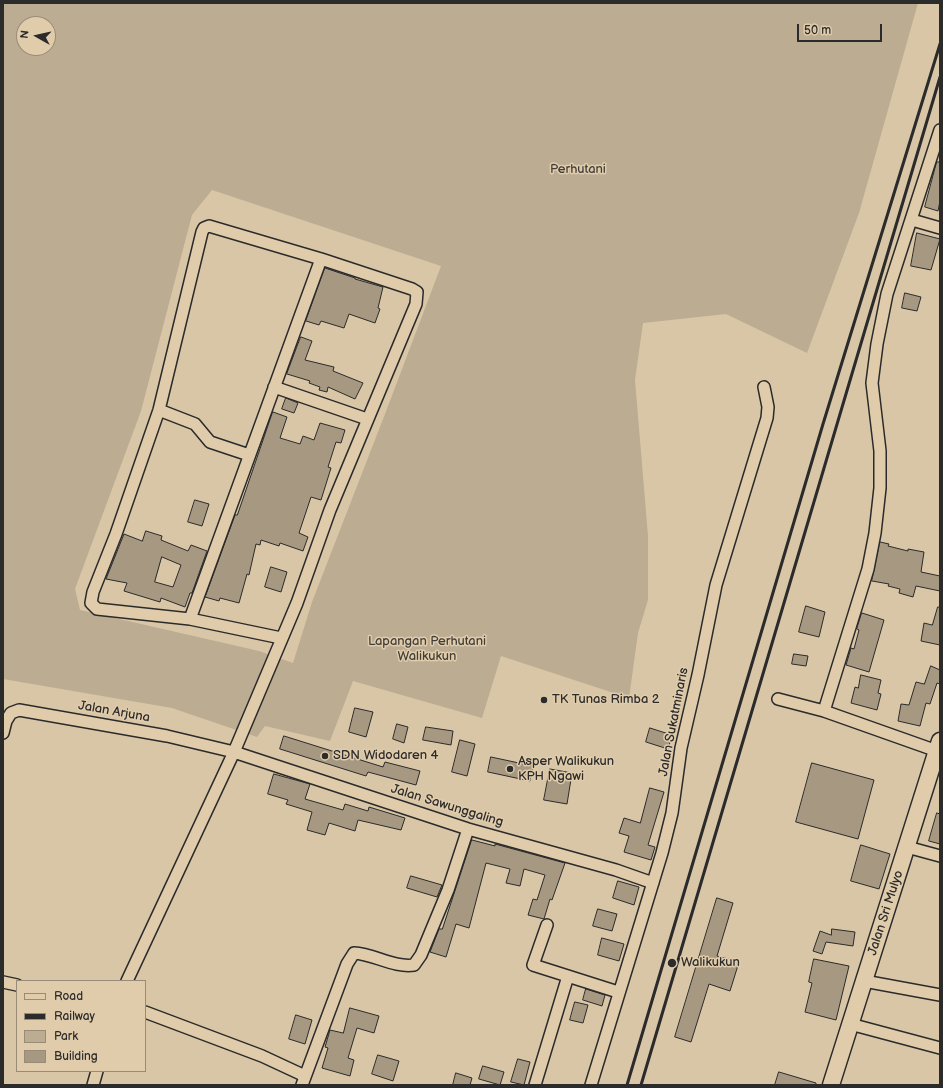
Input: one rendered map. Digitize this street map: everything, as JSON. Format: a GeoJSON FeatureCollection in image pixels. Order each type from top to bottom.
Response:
{"type":"FeatureCollection","features":[{"type":"Feature","properties":{"kind":"main road","name":"Jalan Sri Mulyo"},"geometry":{"type":"LineString","coordinates":[[831,1085],[938,746]]}},
{"type":"Feature","properties":{"kind":"street"},"geometry":{"type":"LineString","coordinates":[[824,711],[868,569],[875,533],[880,488],[880,451],[874,409],[873,364],[887,294],[940,130]]}},
{"type":"Feature","properties":{"kind":"street"},"geometry":{"type":"LineString","coordinates":[[912,220],[940,228]]}},
{"type":"Feature","properties":{"kind":"street"},"geometry":{"type":"LineString","coordinates":[[127,980],[234,752],[297,603],[330,510],[416,304],[417,292],[412,289],[321,259],[215,227],[204,228],[158,410],[116,534],[93,592],[91,603],[97,609],[190,619],[281,638]]}},
{"type":"Feature","properties":{"kind":"street"},"geometry":{"type":"LineString","coordinates":[[190,619],[321,259]]}},
{"type":"Feature","properties":{"kind":"street"},"geometry":{"type":"LineString","coordinates":[[274,387],[367,419]]}},
{"type":"Feature","properties":{"kind":"street","name":"Jalan Sukatminaris"},"geometry":{"type":"LineString","coordinates":[[591,1085],[618,992],[653,883],[672,813],[680,748],[698,675],[716,585],[767,418],[768,407],[764,387]]}},
{"type":"Feature","properties":{"kind":"street"},"geometry":{"type":"LineString","coordinates":[[158,410],[195,424],[210,442],[250,456]]}},
{"type":"Feature","properties":{"kind":"street"},"geometry":{"type":"LineString","coordinates":[[778,699],[824,711],[938,746]]}},
{"type":"Feature","properties":{"kind":"street","name":"Jalan Arjuna"},"geometry":{"type":"LineString","coordinates":[[3,733],[6,721],[11,713],[18,710],[167,736],[234,752]]}},
{"type":"Feature","properties":{"kind":"street","name":"Jalan Sawunggaling"},"geometry":{"type":"LineString","coordinates":[[234,752],[468,829],[616,870],[653,883]]}},
{"type":"Feature","properties":{"kind":"street"},"geometry":{"type":"LineString","coordinates":[[146,1012],[262,1056],[303,1080],[347,964],[354,953],[364,953],[406,966],[414,965],[421,955],[448,890],[468,829]]}},
{"type":"Feature","properties":{"kind":"street"},"geometry":{"type":"LineString","coordinates":[[907,847],[940,856]]}},
{"type":"Feature","properties":{"kind":"street"},"geometry":{"type":"LineString","coordinates":[[547,925],[533,965],[618,992]]}},
{"type":"Feature","properties":{"kind":"street"},"geometry":{"type":"LineString","coordinates":[[536,1085],[568,976]]}},
{"type":"Feature","properties":{"kind":"street"},"geometry":{"type":"LineString","coordinates":[[864,981],[940,995]]}},
{"type":"Feature","properties":{"kind":"street"},"geometry":{"type":"LineString","coordinates":[[3,982],[16,985]]}},
{"type":"Feature","properties":{"kind":"street"},"geometry":{"type":"LineString","coordinates":[[850,1024],[940,1048]]}},
{"type":"Feature","properties":{"kind":"street"},"geometry":{"type":"LineString","coordinates":[[92,1085],[97,1072]]}},
{"type":"Feature","properties":{"kind":"green space","name":"Perhutani"},"geometry":{"type":"Polygon","coordinates":[[[3,3],[918,3],[859,213],[807,353],[726,314],[643,323],[635,380],[648,536],[648,600],[638,633],[629,698],[501,656],[482,718],[353,681],[330,741],[265,726],[257,737],[172,708],[3,679],[3,3]],[[212,190],[192,215],[141,411],[75,589],[80,610],[259,651],[293,663],[312,602],[441,266],[212,190]]]}},
{"type":"Feature","properties":{"kind":"building"},"geometry":{"type":"Polygon","coordinates":[[[937,162],[940,162],[940,201],[938,211],[925,207],[937,162]]]}},
{"type":"Feature","properties":{"kind":"building"},"geometry":{"type":"Polygon","coordinates":[[[917,233],[940,239],[931,270],[911,266],[917,233]]]}},
{"type":"Feature","properties":{"kind":"building"},"geometry":{"type":"Polygon","coordinates":[[[325,268],[383,287],[378,308],[380,309],[375,323],[349,314],[344,328],[321,321],[319,325],[306,321],[325,268]]]}},
{"type":"Feature","properties":{"kind":"building"},"geometry":{"type":"Polygon","coordinates":[[[905,293],[921,297],[917,311],[902,308],[905,293]]]}},
{"type":"Feature","properties":{"kind":"building"},"geometry":{"type":"Polygon","coordinates":[[[301,337],[312,341],[305,360],[334,367],[333,371],[363,383],[355,399],[328,387],[327,392],[319,390],[320,387],[309,383],[310,381],[287,374],[301,337]]]}},
{"type":"Feature","properties":{"kind":"building"},"geometry":{"type":"Polygon","coordinates":[[[286,398],[298,403],[294,413],[282,409],[286,398]]]}},
{"type":"Feature","properties":{"kind":"building"},"geometry":{"type":"Polygon","coordinates":[[[273,412],[287,417],[280,438],[300,444],[303,436],[314,440],[320,423],[345,430],[341,443],[336,442],[328,467],[331,468],[321,500],[311,497],[299,533],[308,537],[303,551],[280,543],[279,546],[261,540],[260,545],[256,544],[249,575],[247,574],[239,603],[220,598],[219,601],[205,597],[235,515],[237,515],[273,412]]]}},
{"type":"Feature","properties":{"kind":"building"},"geometry":{"type":"Polygon","coordinates":[[[195,500],[209,504],[202,526],[188,522],[195,500]]]}},
{"type":"Feature","properties":{"kind":"building"},"geometry":{"type":"Polygon","coordinates":[[[146,531],[162,536],[161,540],[188,551],[191,545],[207,551],[192,593],[190,593],[185,607],[161,598],[160,602],[124,591],[127,583],[106,579],[124,534],[142,541],[146,531]],[[162,557],[155,582],[173,587],[181,565],[162,557]]]}},
{"type":"Feature","properties":{"kind":"building"},"geometry":{"type":"Polygon","coordinates":[[[880,542],[889,544],[888,546],[908,551],[908,549],[924,552],[921,572],[940,576],[940,591],[916,586],[913,597],[899,593],[900,589],[888,586],[889,584],[872,581],[880,542]]]}},
{"type":"Feature","properties":{"kind":"building"},"geometry":{"type":"Polygon","coordinates":[[[271,567],[287,572],[281,592],[265,587],[271,567]]]}},
{"type":"Feature","properties":{"kind":"building"},"geometry":{"type":"Polygon","coordinates":[[[806,606],[825,612],[819,637],[799,632],[806,606]]]}},
{"type":"Feature","properties":{"kind":"building"},"geometry":{"type":"Polygon","coordinates":[[[938,607],[940,607],[940,645],[921,641],[924,623],[932,625],[938,607]]]}},
{"type":"Feature","properties":{"kind":"building"},"geometry":{"type":"Polygon","coordinates":[[[862,613],[884,620],[869,672],[846,665],[851,648],[854,649],[859,630],[857,629],[862,613]]]}},
{"type":"Feature","properties":{"kind":"building"},"geometry":{"type":"Polygon","coordinates":[[[794,654],[808,656],[806,666],[792,664],[794,654]]]}},
{"type":"Feature","properties":{"kind":"building"},"geometry":{"type":"Polygon","coordinates":[[[931,666],[940,670],[940,684],[937,683],[930,704],[926,703],[920,726],[898,721],[901,704],[909,705],[916,682],[924,684],[931,666]]]}},
{"type":"Feature","properties":{"kind":"building"},"geometry":{"type":"Polygon","coordinates":[[[861,675],[881,680],[878,693],[881,694],[877,710],[851,703],[855,687],[858,688],[861,675]]]}},
{"type":"Feature","properties":{"kind":"building"},"geometry":{"type":"Polygon","coordinates":[[[355,708],[373,712],[366,737],[349,732],[355,708]]]}},
{"type":"Feature","properties":{"kind":"building"},"geometry":{"type":"Polygon","coordinates":[[[397,724],[408,727],[404,743],[393,739],[397,724]]]}},
{"type":"Feature","properties":{"kind":"building"},"geometry":{"type":"Polygon","coordinates":[[[426,727],[453,731],[451,745],[423,740],[426,727]]]}},
{"type":"Feature","properties":{"kind":"building"},"geometry":{"type":"Polygon","coordinates":[[[650,728],[672,735],[668,749],[646,742],[650,728]]]}},
{"type":"Feature","properties":{"kind":"building","name":"SDN Widodaren 4"},"geometry":{"type":"Polygon","coordinates":[[[284,736],[383,767],[385,762],[420,771],[416,785],[368,772],[366,776],[280,749],[284,736]]]}},
{"type":"Feature","properties":{"kind":"building"},"geometry":{"type":"Polygon","coordinates":[[[460,740],[475,744],[467,776],[452,772],[460,740]]]}},
{"type":"Feature","properties":{"kind":"building","name":"Asper Walikukun KPH Ngawi"},"geometry":{"type":"Polygon","coordinates":[[[491,757],[533,766],[530,781],[488,772],[491,757]]]}},
{"type":"Feature","properties":{"kind":"building"},"geometry":{"type":"Polygon","coordinates":[[[812,763],[874,780],[858,839],[796,822],[812,763]]]}},
{"type":"Feature","properties":{"kind":"building"},"geometry":{"type":"Polygon","coordinates":[[[550,769],[572,773],[567,804],[544,800],[550,769]]]}},
{"type":"Feature","properties":{"kind":"building"},"geometry":{"type":"Polygon","coordinates":[[[274,774],[310,784],[305,799],[343,810],[345,804],[368,811],[369,807],[405,818],[401,830],[358,820],[355,831],[329,823],[325,835],[307,830],[312,812],[286,804],[288,800],[268,794],[274,774]]]}},
{"type":"Feature","properties":{"kind":"building"},"geometry":{"type":"Polygon","coordinates":[[[650,788],[664,792],[648,845],[655,847],[651,860],[624,852],[629,836],[619,833],[624,818],[640,823],[650,788]]]}},
{"type":"Feature","properties":{"kind":"building"},"geometry":{"type":"Polygon","coordinates":[[[937,813],[940,814],[940,844],[929,841],[937,813]]]}},
{"type":"Feature","properties":{"kind":"building"},"geometry":{"type":"Polygon","coordinates":[[[472,840],[495,846],[495,844],[565,863],[552,900],[550,899],[544,919],[528,915],[533,899],[537,900],[545,875],[524,869],[520,886],[506,883],[510,869],[486,863],[469,928],[456,924],[446,957],[430,952],[439,929],[442,929],[472,840]]]}},
{"type":"Feature","properties":{"kind":"building"},"geometry":{"type":"Polygon","coordinates":[[[861,845],[890,854],[879,889],[851,881],[861,845]]]}},
{"type":"Feature","properties":{"kind":"building"},"geometry":{"type":"Polygon","coordinates":[[[411,876],[442,885],[437,897],[407,888],[411,876]]]}},
{"type":"Feature","properties":{"kind":"building"},"geometry":{"type":"Polygon","coordinates":[[[618,881],[639,887],[634,905],[613,898],[618,881]]]}},
{"type":"Feature","properties":{"kind":"building"},"geometry":{"type":"Polygon","coordinates":[[[717,898],[733,903],[717,956],[739,962],[730,991],[709,984],[691,1042],[675,1037],[717,898]]]}},
{"type":"Feature","properties":{"kind":"building"},"geometry":{"type":"Polygon","coordinates":[[[598,909],[617,914],[612,931],[593,926],[598,909]]]}},
{"type":"Feature","properties":{"kind":"building"},"geometry":{"type":"Polygon","coordinates":[[[832,929],[855,932],[853,946],[826,942],[822,954],[813,951],[820,931],[831,935],[832,929]]]}},
{"type":"Feature","properties":{"kind":"building"},"geometry":{"type":"Polygon","coordinates":[[[602,938],[624,944],[619,961],[598,955],[602,938]]]}},
{"type":"Feature","properties":{"kind":"building"},"geometry":{"type":"Polygon","coordinates":[[[814,959],[849,966],[836,1020],[805,1012],[812,983],[809,982],[814,959]]]}},
{"type":"Feature","properties":{"kind":"building"},"geometry":{"type":"Polygon","coordinates":[[[586,989],[605,995],[602,1006],[583,1000],[586,989]]]}},
{"type":"Feature","properties":{"kind":"building"},"geometry":{"type":"Polygon","coordinates":[[[575,1002],[588,1005],[583,1023],[570,1020],[575,1002]]]}},
{"type":"Feature","properties":{"kind":"building"},"geometry":{"type":"Polygon","coordinates":[[[350,1008],[379,1016],[374,1033],[357,1028],[348,1058],[354,1060],[350,1076],[322,1068],[328,1048],[325,1047],[330,1030],[343,1033],[350,1008]]]}},
{"type":"Feature","properties":{"kind":"building"},"geometry":{"type":"Polygon","coordinates":[[[296,1015],[312,1020],[305,1044],[289,1039],[296,1015]]]}},
{"type":"Feature","properties":{"kind":"building"},"geometry":{"type":"Polygon","coordinates":[[[378,1055],[399,1061],[393,1081],[372,1074],[378,1055]]]}},
{"type":"Feature","properties":{"kind":"building"},"geometry":{"type":"Polygon","coordinates":[[[518,1059],[530,1062],[524,1085],[511,1082],[518,1059]]]}},
{"type":"Feature","properties":{"kind":"building"},"geometry":{"type":"Polygon","coordinates":[[[483,1066],[504,1072],[500,1085],[479,1079],[483,1066]]]}},
{"type":"Feature","properties":{"kind":"building"},"geometry":{"type":"Polygon","coordinates":[[[779,1072],[816,1083],[816,1085],[775,1085],[779,1072]]]}},
{"type":"Feature","properties":{"kind":"building"},"geometry":{"type":"Polygon","coordinates":[[[456,1073],[472,1078],[470,1085],[453,1085],[456,1073]]]}},
{"type":"Feature","properties":{"kind":"railway"},"geometry":{"type":"LineString","coordinates":[[627,1085],[823,424],[940,44]]}},
{"type":"Feature","properties":{"kind":"railway"},"geometry":{"type":"LineString","coordinates":[[641,1085],[940,77]]}},
{"type":"Feature","properties":{"kind":"place","name":"TK Tunas Rimba 2"},"geometry":{"type":"Point","coordinates":[544,700]}},
{"type":"Feature","properties":{"kind":"place","name":"SDN Widodaren 4"},"geometry":{"type":"Point","coordinates":[325,756]}},
{"type":"Feature","properties":{"kind":"place","name":"Asper Walikukun KPH Ngawi"},"geometry":{"type":"Point","coordinates":[510,769]}},
{"type":"Feature","properties":{"kind":"place","name":"Walikukun"},"geometry":{"type":"Point","coordinates":[672,963]}},
{"type":"Feature","properties":{"kind":"park label","name":"Lapangan Perhutani Walikukun"},"geometry":{"type":"Point","coordinates":[427,650]}}]}
